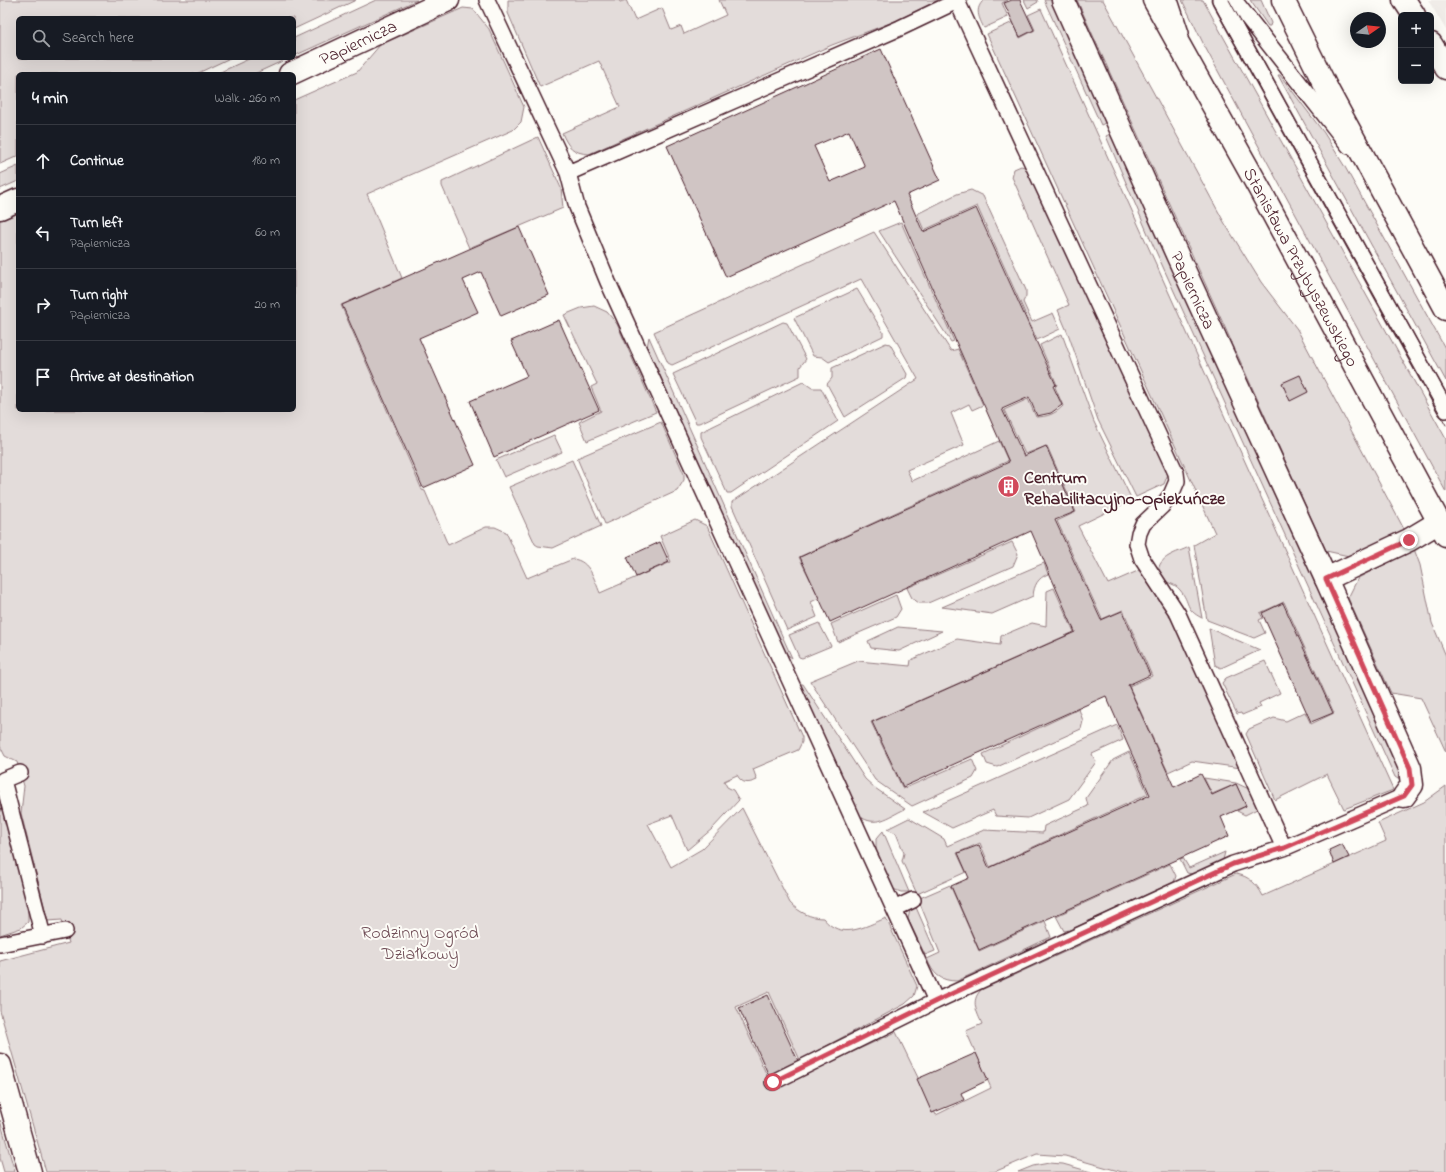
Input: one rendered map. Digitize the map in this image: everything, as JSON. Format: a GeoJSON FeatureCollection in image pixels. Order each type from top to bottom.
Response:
{"type":"FeatureCollection","features":[{"type":"Feature","properties":{"kind":"street","name":"Papiernicza"},"geometry":{"type":"LineString","coordinates":[[294,72],[448,0]]}},
{"type":"Feature","properties":{"kind":"street","name":"Papiernicza"},"geometry":{"type":"LineString","coordinates":[[1063,0],[1250,417],[1326,579],[1410,768],[1412,785],[1404,796]]}},
{"type":"Feature","properties":{"kind":"street","name":"Stanisława Przybyszewskiego"},"geometry":{"type":"LineString","coordinates":[[1154,0],[1259,188],[1443,529]]}},
{"type":"Feature","properties":{"kind":"street"},"geometry":{"type":"LineString","coordinates":[[1283,0],[1328,91],[1446,309]]}},
{"type":"Feature","properties":{"kind":"street"},"geometry":{"type":"LineString","coordinates":[[1404,0],[1412,12]]}},
{"type":"Feature","properties":{"kind":"street"},"geometry":{"type":"LineString","coordinates":[[1434,48],[1446,68]]}},
{"type":"Feature","properties":{"kind":"street"},"geometry":{"type":"LineString","coordinates":[[0,208],[16,201]]}},
{"type":"Feature","properties":{"kind":"street"},"geometry":{"type":"LineString","coordinates":[[1326,579],[1409,540],[1443,529]]}},
{"type":"Feature","properties":{"kind":"street"},"geometry":{"type":"LineString","coordinates":[[0,1065],[30,1172]]}},
{"type":"Feature","properties":{"kind":"lane"},"geometry":{"type":"LineString","coordinates":[[487,0],[568,173],[577,206],[608,282],[936,1001]]}},
{"type":"Feature","properties":{"kind":"lane"},"geometry":{"type":"LineString","coordinates":[[568,173],[900,28],[958,0],[1176,473],[1177,481],[1171,495],[1143,524],[1138,533],[1137,544],[1142,559],[1178,614],[1284,848]]}},
{"type":"Feature","properties":{"kind":"lane"},"geometry":{"type":"LineString","coordinates":[[1170,0],[1199,80]]}},
{"type":"Feature","properties":{"kind":"lane"},"geometry":{"type":"LineString","coordinates":[[1220,0],[1446,410]]}},
{"type":"Feature","properties":{"kind":"lane"},"geometry":{"type":"LineString","coordinates":[[1234,0],[1348,144],[1384,196]]}},
{"type":"Feature","properties":{"kind":"lane"},"geometry":{"type":"LineString","coordinates":[[20,773],[3,780],[43,936]]}},
{"type":"Feature","properties":{"kind":"lane"},"geometry":{"type":"LineString","coordinates":[[773,1082],[936,1001],[1233,864],[1284,848],[1404,796]]}},
{"type":"Feature","properties":{"kind":"lane"},"geometry":{"type":"LineString","coordinates":[[894,909],[913,900]]}},
{"type":"Feature","properties":{"kind":"lane"},"geometry":{"type":"LineString","coordinates":[[0,944],[65,931]]}},
{"type":"Feature","properties":{"kind":"shaded area"},"geometry":{"type":"Polygon","coordinates":[[[1428,0],[1446,0],[1446,30],[1428,0]]]}},
{"type":"Feature","properties":{"kind":"green space"},"geometry":{"type":"Polygon","coordinates":[[[0,0],[356,0],[296,28],[296,16],[16,16],[16,60],[226,60],[200,72],[16,72],[16,157],[0,164],[0,0]]]}},
{"type":"Feature","properties":{"kind":"green space"},"geometry":{"type":"Polygon","coordinates":[[[376,0],[417,0],[296,55],[296,37],[376,0]]]}},
{"type":"Feature","properties":{"kind":"green space"},"geometry":{"type":"Polygon","coordinates":[[[508,0],[619,0],[620,2],[626,0],[635,20],[662,8],[671,30],[681,26],[684,34],[726,15],[719,0],[938,0],[898,20],[832,45],[589,154],[575,151],[566,142],[562,133],[620,107],[599,61],[540,87],[508,13],[508,0]]]}},
{"type":"Feature","properties":{"kind":"green space"},"geometry":{"type":"Polygon","coordinates":[[[984,0],[1008,0],[1002,3],[1008,17],[984,28],[978,14],[978,10],[984,0]]]}},
{"type":"Feature","properties":{"kind":"green space"},"geometry":{"type":"Polygon","coordinates":[[[1024,0],[1037,0],[1038,2],[1028,8],[1024,0]]]}},
{"type":"Feature","properties":{"kind":"green space"},"geometry":{"type":"Polygon","coordinates":[[[1044,0],[1051,0],[1107,122],[1101,125],[1044,0]]]}},
{"type":"Feature","properties":{"kind":"green space"},"geometry":{"type":"Polygon","coordinates":[[[1077,0],[1103,0],[1224,222],[1261,282],[1297,329],[1405,531],[1349,556],[1326,551],[1077,0]]]}},
{"type":"Feature","properties":{"kind":"green space"},"geometry":{"type":"Polygon","coordinates":[[[1182,0],[1203,0],[1446,439],[1446,492],[1205,47],[1182,0]]]}},
{"type":"Feature","properties":{"kind":"green space"},"geometry":{"type":"Polygon","coordinates":[[[1250,0],[1261,0],[1271,23],[1270,26],[1268,26],[1250,0]]]}},
{"type":"Feature","properties":{"kind":"green space","name":"Rodzinny Ogród Działkowy"},"geometry":{"type":"Polygon","coordinates":[[[463,8],[473,9],[489,29],[524,107],[521,122],[513,130],[367,194],[402,278],[341,305],[422,490],[425,491],[448,545],[486,527],[495,527],[506,532],[527,578],[573,559],[579,560],[584,563],[591,572],[600,593],[671,562],[660,536],[695,520],[707,526],[802,737],[802,742],[798,750],[753,769],[757,780],[743,782],[737,775],[724,781],[727,787],[733,790],[739,800],[712,829],[687,850],[672,815],[648,824],[671,867],[702,849],[742,808],[790,903],[805,914],[823,918],[837,929],[853,930],[886,918],[917,986],[914,996],[905,1004],[800,1060],[769,992],[736,1007],[773,1089],[896,1032],[936,1115],[991,1088],[966,1031],[982,1024],[975,1002],[981,990],[1236,874],[1252,881],[1263,896],[1386,841],[1378,823],[1424,802],[1446,786],[1446,1172],[1122,1172],[1065,1156],[1037,1154],[994,1172],[46,1172],[0,1011],[0,961],[69,943],[62,920],[48,921],[21,813],[24,786],[17,762],[5,756],[0,746],[0,220],[16,213],[16,412],[296,412],[296,99],[357,72],[380,45],[463,8]]]}},
{"type":"Feature","properties":{"kind":"green space"},"geometry":{"type":"Polygon","coordinates":[[[1041,9],[1393,790],[1344,809],[1327,774],[1275,800],[1246,734],[1249,729],[1274,718],[1286,721],[1305,712],[1311,724],[1334,713],[1284,602],[1260,613],[1263,618],[1259,620],[1265,633],[1254,638],[1207,620],[1194,545],[1215,533],[987,34],[1013,22],[1020,38],[1035,30],[1028,15],[1041,9]]]}},
{"type":"Feature","properties":{"kind":"green space"},"geometry":{"type":"Polygon","coordinates":[[[247,60],[285,60],[258,72],[220,72],[247,60]]]}},
{"type":"Feature","properties":{"kind":"green space"},"geometry":{"type":"Polygon","coordinates":[[[1278,75],[1280,75],[1324,133],[1345,167],[1446,350],[1446,381],[1278,75]]]}},
{"type":"Feature","properties":{"kind":"green space"},"geometry":{"type":"Polygon","coordinates":[[[1112,133],[1400,770],[1398,779],[1395,777],[1148,234],[1106,136],[1112,133]]]}},
{"type":"Feature","properties":{"kind":"green space"},"geometry":{"type":"Polygon","coordinates":[[[538,137],[561,188],[563,208],[469,248],[442,186],[442,182],[538,137]]]}},
{"type":"Feature","properties":{"kind":"green space"},"geometry":{"type":"Polygon","coordinates":[[[1021,166],[1028,168],[1168,474],[1164,484],[1136,497],[1098,420],[1069,336],[1058,310],[1069,305],[1012,177],[1014,169],[1021,166]]]}},
{"type":"Feature","properties":{"kind":"green space"},"geometry":{"type":"Polygon","coordinates":[[[16,167],[16,182],[0,189],[0,174],[16,167]]]}},
{"type":"Feature","properties":{"kind":"green space"},"geometry":{"type":"Polygon","coordinates":[[[971,190],[983,196],[1026,290],[1026,296],[1023,302],[1032,322],[1053,313],[1060,329],[1037,340],[977,206],[924,230],[917,214],[957,194],[971,190]]]}},
{"type":"Feature","properties":{"kind":"green space"},"geometry":{"type":"Polygon","coordinates":[[[901,222],[954,341],[951,342],[879,231],[901,222]]]}},
{"type":"Feature","properties":{"kind":"green space"},"geometry":{"type":"Polygon","coordinates":[[[874,232],[951,351],[958,349],[983,405],[972,410],[969,404],[951,413],[964,445],[907,470],[912,481],[999,441],[1008,461],[799,557],[819,598],[811,602],[817,617],[787,630],[732,506],[732,502],[918,379],[861,279],[672,365],[668,363],[654,332],[874,232]]]}},
{"type":"Feature","properties":{"kind":"green space"},"geometry":{"type":"Polygon","coordinates":[[[857,289],[883,332],[883,336],[829,362],[822,357],[813,356],[794,318],[857,289]]]}},
{"type":"Feature","properties":{"kind":"green space"},"geometry":{"type":"Polygon","coordinates":[[[594,306],[607,312],[617,324],[656,412],[587,441],[579,422],[601,411],[591,387],[597,384],[564,315],[581,308],[594,306]]]}},
{"type":"Feature","properties":{"kind":"green space"},"geometry":{"type":"Polygon","coordinates":[[[783,322],[787,323],[806,359],[800,367],[800,376],[700,423],[696,423],[673,374],[783,322]]]}},
{"type":"Feature","properties":{"kind":"green space"},"geometry":{"type":"Polygon","coordinates":[[[1062,334],[1094,422],[1132,500],[1078,526],[1108,584],[1140,570],[1168,607],[1241,768],[1192,761],[1168,772],[1129,686],[1152,676],[1123,610],[1102,619],[1057,521],[1076,512],[1047,446],[1025,454],[1004,410],[1028,399],[1036,417],[1051,414],[1063,406],[1055,387],[1057,385],[1040,345],[1062,334]]]}},
{"type":"Feature","properties":{"kind":"green space"},"geometry":{"type":"Polygon","coordinates":[[[649,337],[792,658],[785,653],[647,347],[649,337]]]}},
{"type":"Feature","properties":{"kind":"green space"},"geometry":{"type":"Polygon","coordinates":[[[886,343],[890,344],[907,374],[906,378],[845,417],[827,384],[832,378],[832,368],[886,343]]]}},
{"type":"Feature","properties":{"kind":"green space"},"geometry":{"type":"Polygon","coordinates":[[[803,382],[812,388],[821,388],[838,421],[731,493],[727,493],[701,437],[701,432],[803,382]]]}},
{"type":"Feature","properties":{"kind":"green space"},"geometry":{"type":"Polygon","coordinates":[[[661,422],[684,474],[684,480],[677,491],[605,524],[577,458],[661,422]]]}},
{"type":"Feature","properties":{"kind":"green space"},"geometry":{"type":"Polygon","coordinates":[[[554,435],[562,452],[504,477],[496,460],[554,435]]]}},
{"type":"Feature","properties":{"kind":"green space"},"geometry":{"type":"Polygon","coordinates":[[[572,460],[601,526],[553,548],[538,546],[535,544],[509,487],[572,460]]]}},
{"type":"Feature","properties":{"kind":"green space"},"geometry":{"type":"Polygon","coordinates":[[[1012,542],[1018,554],[1013,566],[928,603],[919,603],[912,598],[907,588],[1012,542]]]}},
{"type":"Feature","properties":{"kind":"green space"},"geometry":{"type":"Polygon","coordinates":[[[1189,547],[1202,618],[1190,609],[1177,587],[1164,580],[1158,573],[1161,563],[1165,559],[1174,553],[1189,547]]]}},
{"type":"Feature","properties":{"kind":"green space"},"geometry":{"type":"Polygon","coordinates":[[[1414,549],[1420,565],[1432,623],[1446,656],[1446,752],[1421,698],[1391,693],[1348,598],[1358,578],[1414,549]]]}},
{"type":"Feature","properties":{"kind":"green space"},"geometry":{"type":"Polygon","coordinates":[[[1044,563],[1048,574],[1037,582],[1034,588],[1033,596],[992,614],[942,607],[1044,563]]]}},
{"type":"Feature","properties":{"kind":"green space"},"geometry":{"type":"Polygon","coordinates":[[[1054,588],[1074,632],[871,722],[903,789],[972,759],[977,771],[973,778],[912,806],[875,780],[810,681],[858,661],[910,666],[911,660],[957,639],[1000,645],[1001,636],[1032,623],[1046,626],[1047,591],[1054,588]]]}},
{"type":"Feature","properties":{"kind":"green space"},"geometry":{"type":"Polygon","coordinates":[[[896,595],[901,609],[896,617],[838,642],[831,624],[896,595]]]}},
{"type":"Feature","properties":{"kind":"green space"},"geometry":{"type":"Polygon","coordinates":[[[819,623],[831,646],[802,658],[799,657],[789,635],[819,623]]]}},
{"type":"Feature","properties":{"kind":"green space"},"geometry":{"type":"Polygon","coordinates":[[[898,627],[942,631],[899,651],[871,648],[868,641],[898,627]]]}},
{"type":"Feature","properties":{"kind":"green space"},"geometry":{"type":"Polygon","coordinates":[[[1209,628],[1260,650],[1221,668],[1215,665],[1209,628]]]}},
{"type":"Feature","properties":{"kind":"green space"},"geometry":{"type":"Polygon","coordinates":[[[1265,661],[1280,693],[1259,703],[1261,707],[1242,715],[1241,713],[1237,714],[1222,683],[1226,678],[1265,661]]]}},
{"type":"Feature","properties":{"kind":"green space"},"geometry":{"type":"Polygon","coordinates":[[[800,684],[803,684],[865,779],[905,809],[877,821],[871,821],[859,816],[800,684]]]}},
{"type":"Feature","properties":{"kind":"green space"},"geometry":{"type":"Polygon","coordinates":[[[1079,709],[1083,721],[1081,729],[997,767],[987,764],[983,754],[1079,709]]]}},
{"type":"Feature","properties":{"kind":"green space"},"geometry":{"type":"Polygon","coordinates":[[[1117,725],[1123,740],[1092,754],[1096,762],[1069,799],[1028,818],[996,816],[993,810],[952,828],[923,812],[1117,725]]]}},
{"type":"Feature","properties":{"kind":"green space"},"geometry":{"type":"Polygon","coordinates":[[[1129,752],[1148,794],[990,867],[980,843],[957,853],[966,872],[917,894],[902,861],[904,853],[896,833],[887,829],[909,818],[944,839],[947,846],[984,830],[1043,833],[1044,826],[1088,806],[1086,798],[1113,760],[1129,752]]]}},
{"type":"Feature","properties":{"kind":"green space"},"geometry":{"type":"Polygon","coordinates":[[[1204,778],[1236,783],[1249,789],[1259,808],[1245,815],[1237,811],[1246,806],[1236,784],[1212,794],[1204,778]]]}},
{"type":"Feature","properties":{"kind":"green space"},"geometry":{"type":"Polygon","coordinates":[[[0,801],[28,909],[28,922],[21,928],[0,935],[0,801]]]}},
{"type":"Feature","properties":{"kind":"green space"},"geometry":{"type":"Polygon","coordinates":[[[883,831],[909,892],[901,892],[893,889],[876,853],[876,839],[883,831]]]}},
{"type":"Feature","properties":{"kind":"green space"},"geometry":{"type":"Polygon","coordinates":[[[1225,852],[1223,860],[1192,874],[1187,873],[1180,859],[1183,858],[1189,868],[1225,852]]]}},
{"type":"Feature","properties":{"kind":"green space"},"geometry":{"type":"Polygon","coordinates":[[[1170,864],[1176,876],[1174,882],[1070,930],[1064,931],[1056,916],[1170,864]]]}},
{"type":"Feature","properties":{"kind":"green space"},"geometry":{"type":"Polygon","coordinates":[[[950,885],[979,951],[1045,921],[1051,937],[957,981],[946,980],[938,976],[932,969],[927,959],[940,953],[919,901],[920,898],[950,885]]]}},
{"type":"Feature","properties":{"kind":"green space"},"geometry":{"type":"Polygon","coordinates":[[[915,905],[935,951],[925,955],[908,919],[910,910],[915,905]]]}},
{"type":"Feature","properties":{"kind":"green space"},"geometry":{"type":"Polygon","coordinates":[[[0,1120],[15,1172],[4,1172],[0,1158],[0,1120]]]}},
{"type":"Feature","properties":{"kind":"green space"},"geometry":{"type":"Polygon","coordinates":[[[1049,1163],[1063,1164],[1091,1172],[1018,1172],[1033,1166],[1049,1163]]]}},
{"type":"Feature","properties":{"kind":"building"},"geometry":{"type":"Polygon","coordinates":[[[1012,0],[1020,0],[1034,30],[1020,37],[1004,3],[1012,0]]]}},
{"type":"Feature","properties":{"kind":"building","name":"Centrum Rehabilitacyjno-Opiekuńcze"},"geometry":{"type":"Polygon","coordinates":[[[881,49],[940,180],[907,195],[923,232],[976,208],[1056,385],[1053,386],[1062,405],[1051,413],[1037,416],[1029,397],[1002,409],[1024,456],[1046,446],[1075,512],[1055,520],[1101,620],[1122,611],[1150,675],[1128,685],[1174,787],[1201,774],[1212,795],[1236,784],[1246,806],[1221,817],[1229,836],[979,950],[951,886],[969,878],[958,853],[979,845],[989,868],[1150,795],[1106,696],[903,787],[872,722],[1075,632],[1031,531],[830,622],[800,557],[1009,462],[894,201],[726,277],[667,146],[881,49]],[[849,131],[814,146],[830,182],[865,167],[849,131]]]}},
{"type":"Feature","properties":{"kind":"building"},"geometry":{"type":"Polygon","coordinates":[[[519,227],[549,295],[501,316],[481,272],[463,280],[478,312],[419,338],[475,465],[423,488],[342,305],[519,227]]]}},
{"type":"Feature","properties":{"kind":"building"},"geometry":{"type":"Polygon","coordinates":[[[559,320],[599,410],[494,457],[470,401],[527,376],[511,341],[559,320]]]}},
{"type":"Feature","properties":{"kind":"building"},"geometry":{"type":"Polygon","coordinates":[[[1300,375],[1308,392],[1290,401],[1282,383],[1300,375]]]}},
{"type":"Feature","properties":{"kind":"building"},"geometry":{"type":"Polygon","coordinates":[[[660,542],[669,562],[636,577],[627,557],[660,542]]]}},
{"type":"Feature","properties":{"kind":"building"},"geometry":{"type":"Polygon","coordinates":[[[1283,603],[1333,713],[1311,722],[1262,613],[1283,603]]]}},
{"type":"Feature","properties":{"kind":"building"},"geometry":{"type":"Polygon","coordinates":[[[1342,844],[1349,857],[1334,864],[1329,850],[1342,844]]]}},
{"type":"Feature","properties":{"kind":"building"},"geometry":{"type":"Polygon","coordinates":[[[768,995],[799,1063],[769,1076],[739,1008],[768,995]]]}},
{"type":"Feature","properties":{"kind":"building"},"geometry":{"type":"Polygon","coordinates":[[[976,1053],[988,1080],[961,1093],[964,1100],[932,1113],[917,1079],[976,1053]]]}},
{"type":"Feature","properties":{"kind":"tram line"},"geometry":{"type":"LineString","coordinates":[[1211,0],[1446,425]]}},
{"type":"Feature","properties":{"kind":"tram line"},"geometry":{"type":"LineString","coordinates":[[1229,0],[1446,393]]}},
{"type":"Feature","properties":{"kind":"place","name":"Centrum Rehabilitacyjno-Opiekuńcze"},"geometry":{"type":"Point","coordinates":[1009,487]}},
{"type":"Feature","properties":{"kind":"route"},"geometry":{"type":"LineString","coordinates":[[773,1082],[936,1001],[1233,864],[1284,848],[1393,802],[1409,792],[1412,785],[1410,768],[1326,579],[1344,572],[1409,540]]}}]}
